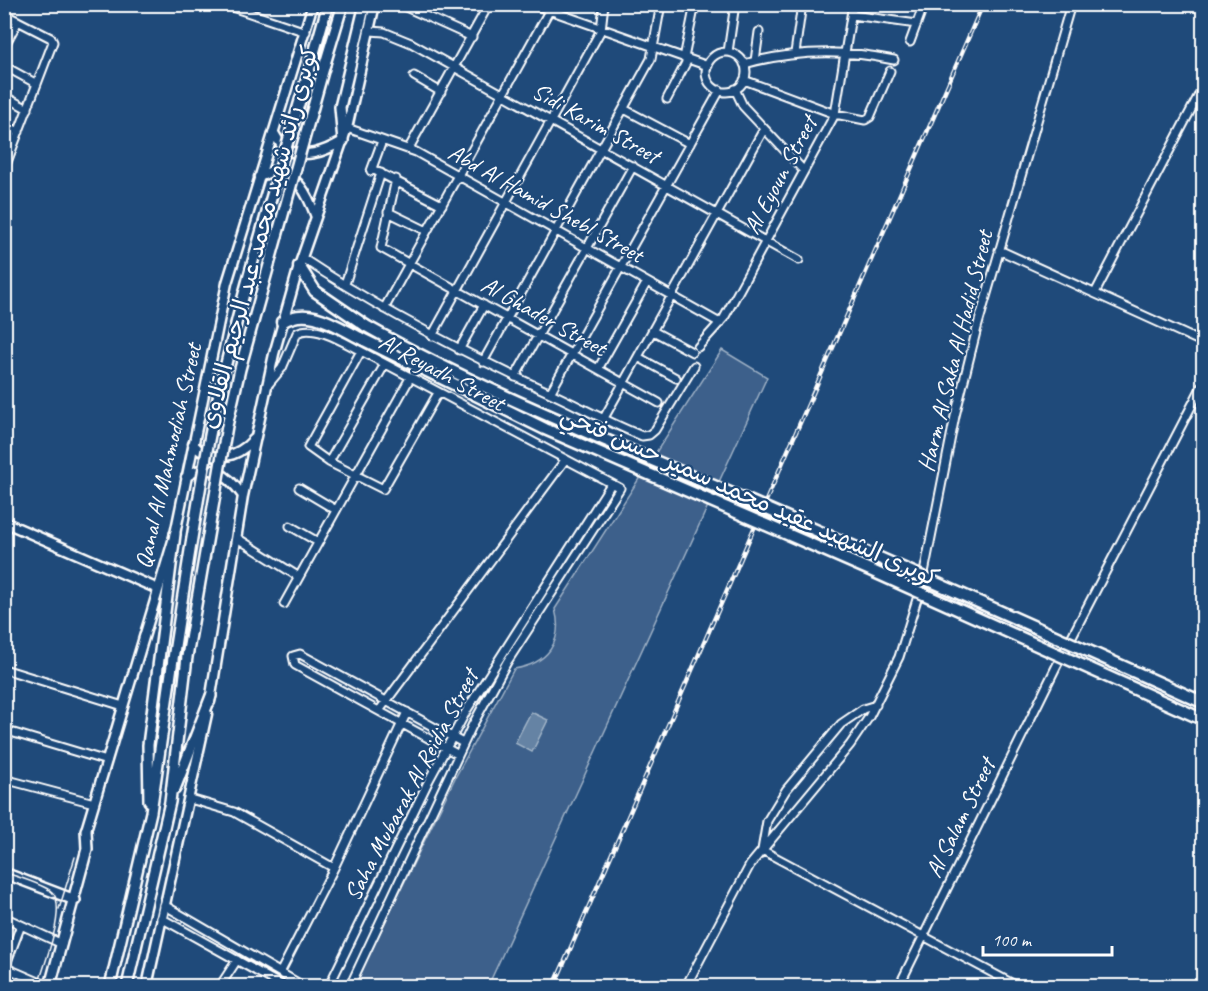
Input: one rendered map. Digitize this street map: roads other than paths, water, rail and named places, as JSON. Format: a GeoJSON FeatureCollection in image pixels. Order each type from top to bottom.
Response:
{"type":"FeatureCollection","features":[{"type":"Feature","properties":{"kind":"main road","name":"كوبرى رائد شهيد محمد عبد الرحيم القلاوى"},"geometry":{"type":"LineString","coordinates":[[151,812],[192,535],[220,392],[263,225],[328,4]]}},
{"type":"Feature","properties":{"kind":"main road","name":"كوبرى رائد شهيد محمد عبد الرحيم القلاوى"},"geometry":{"type":"LineString","coordinates":[[170,802],[187,657],[237,381],[278,225],[343,4]]}},
{"type":"Feature","properties":{"kind":"main road"},"geometry":{"type":"LineString","coordinates":[[343,141],[340,107],[365,4]]}},
{"type":"Feature","properties":{"kind":"main road","name":"كوبرى الشهيد عقيد محمد سمير حسن فتحي"},"geometry":{"type":"LineString","coordinates":[[301,262],[315,291],[366,326],[507,397],[874,554],[1203,703]]}},
{"type":"Feature","properties":{"kind":"main road","name":"كوبرى الشهيد عقيد محمد سمير حسن فتحي"},"geometry":{"type":"LineString","coordinates":[[282,322],[294,317],[314,316],[545,429],[870,570],[1203,720]]}},
{"type":"Feature","properties":{"kind":"main road"},"geometry":{"type":"LineString","coordinates":[[110,987],[151,812],[147,778],[148,745],[175,534]]}},
{"type":"Feature","properties":{"kind":"main road"},"geometry":{"type":"LineString","coordinates":[[127,987],[170,802],[211,696]]}},
{"type":"Feature","properties":{"kind":"main road","name":"Qanal Al Mahmodiah Street"},"geometry":{"type":"LineString","coordinates":[[49,987],[75,900],[87,849],[86,830]]}},
{"type":"Feature","properties":{"kind":"main road"},"geometry":{"type":"LineString","coordinates":[[4,873],[75,900]]}},
{"type":"Feature","properties":{"kind":"street"},"geometry":{"type":"LineString","coordinates":[[223,4],[245,8],[306,32]]}},
{"type":"Feature","properties":{"kind":"street","name":"Qanal Al Mahmodiah Street"},"geometry":{"type":"LineString","coordinates":[[86,830],[175,534],[227,283],[313,4]]}},
{"type":"Feature","properties":{"kind":"street"},"geometry":{"type":"LineString","coordinates":[[147,987],[211,696],[243,496],[255,437],[282,322],[347,128],[375,4]]}},
{"type":"Feature","properties":{"kind":"street"},"geometry":{"type":"LineString","coordinates":[[399,4],[471,37]]}},
{"type":"Feature","properties":{"kind":"street"},"geometry":{"type":"LineString","coordinates":[[409,148],[489,4]]}},
{"type":"Feature","properties":{"kind":"street"},"geometry":{"type":"LineString","coordinates":[[532,4],[708,66]]}},
{"type":"Feature","properties":{"kind":"street"},"geometry":{"type":"LineString","coordinates":[[432,336],[601,30],[604,4]]}},
{"type":"Feature","properties":{"kind":"street"},"geometry":{"type":"LineString","coordinates":[[483,362],[651,60],[661,4]]}},
{"type":"Feature","properties":{"kind":"street"},"geometry":{"type":"LineString","coordinates":[[667,99],[686,58],[694,4]]}},
{"type":"Feature","properties":{"kind":"street"},"geometry":{"type":"LineString","coordinates":[[728,52],[735,4]]}},
{"type":"Feature","properties":{"kind":"street"},"geometry":{"type":"LineString","coordinates":[[795,53],[802,4]]}},
{"type":"Feature","properties":{"kind":"street","name":"Al Eyoun Street"},"geometry":{"type":"LineString","coordinates":[[653,331],[695,350],[720,323],[835,114],[853,4]]}},
{"type":"Feature","properties":{"kind":"street"},"geometry":{"type":"LineString","coordinates":[[910,42],[924,4]]}},
{"type":"Feature","properties":{"kind":"street","name":"Harm Al Saka Al Hadid Street"},"geometry":{"type":"LineString","coordinates":[[686,987],[745,873],[824,778],[876,705],[899,657],[917,606],[955,416],[999,250],[1071,4]]}},
{"type":"Feature","properties":{"kind":"street"},"geometry":{"type":"LineString","coordinates":[[384,309],[548,8]]}},
{"type":"Feature","properties":{"kind":"street"},"geometry":{"type":"LineString","coordinates":[[4,14],[49,37],[53,42],[4,170]]}},
{"type":"Feature","properties":{"kind":"street"},"geometry":{"type":"LineString","coordinates":[[852,15],[917,24]]}},
{"type":"Feature","properties":{"kind":"street"},"geometry":{"type":"LineString","coordinates":[[4,47],[18,21]]}},
{"type":"Feature","properties":{"kind":"street","name":"Sidi Karim Street"},"geometry":{"type":"LineString","coordinates":[[370,32],[390,34],[455,68],[799,260]]}},
{"type":"Feature","properties":{"kind":"street"},"geometry":{"type":"LineString","coordinates":[[755,61],[759,32]]}},
{"type":"Feature","properties":{"kind":"street"},"geometry":{"type":"LineString","coordinates":[[728,52],[738,56],[744,64],[744,80],[735,89],[720,90],[709,81],[708,66],[718,54],[728,52]]}},
{"type":"Feature","properties":{"kind":"street"},"geometry":{"type":"LineString","coordinates":[[744,64],[795,53],[846,52],[894,60]]}},
{"type":"Feature","properties":{"kind":"street"},"geometry":{"type":"LineString","coordinates":[[4,66],[37,84]]}},
{"type":"Feature","properties":{"kind":"street"},"geometry":{"type":"LineString","coordinates":[[744,80],[835,114],[866,120],[870,117],[890,71]]}},
{"type":"Feature","properties":{"kind":"street"},"geometry":{"type":"LineString","coordinates":[[414,76],[441,92]]}},
{"type":"Feature","properties":{"kind":"street"},"geometry":{"type":"LineString","coordinates":[[1095,293],[1203,85]]}},
{"type":"Feature","properties":{"kind":"street"},"geometry":{"type":"LineString","coordinates":[[735,89],[743,106],[804,171]]}},
{"type":"Feature","properties":{"kind":"street"},"geometry":{"type":"LineString","coordinates":[[550,393],[720,90]]}},
{"type":"Feature","properties":{"kind":"street"},"geometry":{"type":"LineString","coordinates":[[4,96],[28,109]]}},
{"type":"Feature","properties":{"kind":"street"},"geometry":{"type":"LineString","coordinates":[[624,109],[690,144]]}},
{"type":"Feature","properties":{"kind":"street"},"geometry":{"type":"LineString","coordinates":[[4,125],[19,132]]}},
{"type":"Feature","properties":{"kind":"street","name":"Abd Al Hamid Shebl Street"},"geometry":{"type":"LineString","coordinates":[[347,128],[409,148],[720,323]]}},
{"type":"Feature","properties":{"kind":"street"},"geometry":{"type":"LineString","coordinates":[[604,418],[719,214],[764,129]]}},
{"type":"Feature","properties":{"kind":"street"},"geometry":{"type":"LineString","coordinates":[[274,133],[283,148],[305,155],[321,152],[343,141]]}},
{"type":"Feature","properties":{"kind":"street"},"geometry":{"type":"LineString","coordinates":[[382,141],[372,170],[396,179],[442,205]]}},
{"type":"Feature","properties":{"kind":"street"},"geometry":{"type":"LineString","coordinates":[[515,377],[633,166]]}},
{"type":"Feature","properties":{"kind":"street"},"geometry":{"type":"LineString","coordinates":[[259,177],[272,171],[294,178],[306,193],[316,218]]}},
{"type":"Feature","properties":{"kind":"street"},"geometry":{"type":"LineString","coordinates":[[345,284],[381,173]]}},
{"type":"Feature","properties":{"kind":"street"},"geometry":{"type":"LineString","coordinates":[[396,179],[388,212],[427,231]]}},
{"type":"Feature","properties":{"kind":"street","name":"Al Ghader Street"},"geometry":{"type":"LineString","coordinates":[[388,212],[380,247],[659,403]]}},
{"type":"Feature","properties":{"kind":"street"},"geometry":{"type":"LineString","coordinates":[[999,250],[1203,342]]}},
{"type":"Feature","properties":{"kind":"street"},"geometry":{"type":"LineString","coordinates":[[301,262],[345,284],[384,309],[459,350],[638,434],[649,435],[655,430],[694,366]]}},
{"type":"Feature","properties":{"kind":"street"},"geometry":{"type":"LineString","coordinates":[[598,369],[647,282]]}},
{"type":"Feature","properties":{"kind":"street"},"geometry":{"type":"LineString","coordinates":[[459,350],[484,305]]}},
{"type":"Feature","properties":{"kind":"street","name":"Al Reyadh Street"},"geometry":{"type":"LineString","coordinates":[[267,386],[282,368],[296,335],[302,330],[325,334],[620,488]]}},
{"type":"Feature","properties":{"kind":"street"},"geometry":{"type":"LineString","coordinates":[[361,351],[308,447],[354,476],[380,489],[384,488],[438,393]]}},
{"type":"Feature","properties":{"kind":"street"},"geometry":{"type":"LineString","coordinates":[[638,357],[676,378]]}},
{"type":"Feature","properties":{"kind":"street"},"geometry":{"type":"LineString","coordinates":[[329,462],[385,364]]}},
{"type":"Feature","properties":{"kind":"street"},"geometry":{"type":"LineString","coordinates":[[284,604],[410,378]]}},
{"type":"Feature","properties":{"kind":"street","name":"Al Salam Street"},"geometry":{"type":"LineString","coordinates":[[899,987],[1056,667],[1203,382]]}},
{"type":"Feature","properties":{"kind":"street"},"geometry":{"type":"LineString","coordinates":[[193,444],[205,455],[223,457],[241,451],[255,437]]}},
{"type":"Feature","properties":{"kind":"street"},"geometry":{"type":"LineString","coordinates":[[380,711],[565,460]]}},
{"type":"Feature","properties":{"kind":"street"},"geometry":{"type":"LineString","coordinates":[[186,477],[201,468],[213,469],[230,479],[243,496]]}},
{"type":"Feature","properties":{"kind":"street","name":"Saha Mubarak Al Reidia Street"},"geometry":{"type":"LineString","coordinates":[[329,987],[446,748],[468,708],[611,484]]}},
{"type":"Feature","properties":{"kind":"street"},"geometry":{"type":"LineString","coordinates":[[299,488],[336,510]]}},
{"type":"Feature","properties":{"kind":"street","name":"Saha Mubarak Al Reidia Street"},"geometry":{"type":"LineString","coordinates":[[350,987],[458,754],[507,662],[620,488]]}},
{"type":"Feature","properties":{"kind":"street"},"geometry":{"type":"LineString","coordinates":[[4,522],[158,589]]}},
{"type":"Feature","properties":{"kind":"street"},"geometry":{"type":"LineString","coordinates":[[290,526],[318,542]]}},
{"type":"Feature","properties":{"kind":"street"},"geometry":{"type":"LineString","coordinates":[[237,538],[299,577]]}},
{"type":"Feature","properties":{"kind":"street"},"geometry":{"type":"LineString","coordinates":[[458,754],[295,665],[293,656],[300,654],[464,743]]}},
{"type":"Feature","properties":{"kind":"street"},"geometry":{"type":"LineString","coordinates":[[4,669],[123,706]]}},
{"type":"Feature","properties":{"kind":"street","name":"Harm Al Saka Al Hadid Street"},"geometry":{"type":"LineString","coordinates":[[762,850],[767,821],[786,790],[841,724],[857,712],[876,705]]}},
{"type":"Feature","properties":{"kind":"street"},"geometry":{"type":"LineString","coordinates":[[280,973],[334,868],[407,712]]}},
{"type":"Feature","properties":{"kind":"street"},"geometry":{"type":"LineString","coordinates":[[4,730],[107,761]]}},
{"type":"Feature","properties":{"kind":"street"},"geometry":{"type":"LineString","coordinates":[[4,779],[94,803]]}},
{"type":"Feature","properties":{"kind":"street"},"geometry":{"type":"LineString","coordinates":[[190,799],[234,812],[334,868]]}},
{"type":"Feature","properties":{"kind":"street"},"geometry":{"type":"LineString","coordinates":[[762,850],[1017,987]]}},
{"type":"Feature","properties":{"kind":"street"},"geometry":{"type":"LineString","coordinates":[[164,904],[303,987]]}},
{"type":"Feature","properties":{"kind":"street"},"geometry":{"type":"LineString","coordinates":[[4,917],[62,944]]}},
{"type":"Feature","properties":{"kind":"street"},"geometry":{"type":"LineString","coordinates":[[161,918],[283,987]]}},
{"type":"Feature","properties":{"kind":"street"},"geometry":{"type":"LineString","coordinates":[[21,925],[5,967],[49,987]]}},
{"type":"Feature","properties":{"kind":"street"},"geometry":{"type":"LineString","coordinates":[[229,956],[234,947]]}},
{"type":"Feature","properties":{"kind":"street"},"geometry":{"type":"LineString","coordinates":[[220,987],[237,960]]}},
{"type":"Feature","properties":{"kind":"tram line"},"geometry":{"type":"LineString","coordinates":[[59,909],[75,857]]}},
{"type":"Feature","properties":{"kind":"tram line"},"geometry":{"type":"LineString","coordinates":[[4,872],[43,886],[52,892],[56,900],[56,923],[38,986]]}},
{"type":"Feature","properties":{"kind":"railway"},"geometry":{"type":"LineString","coordinates":[[554,986],[983,4]]}}]}
